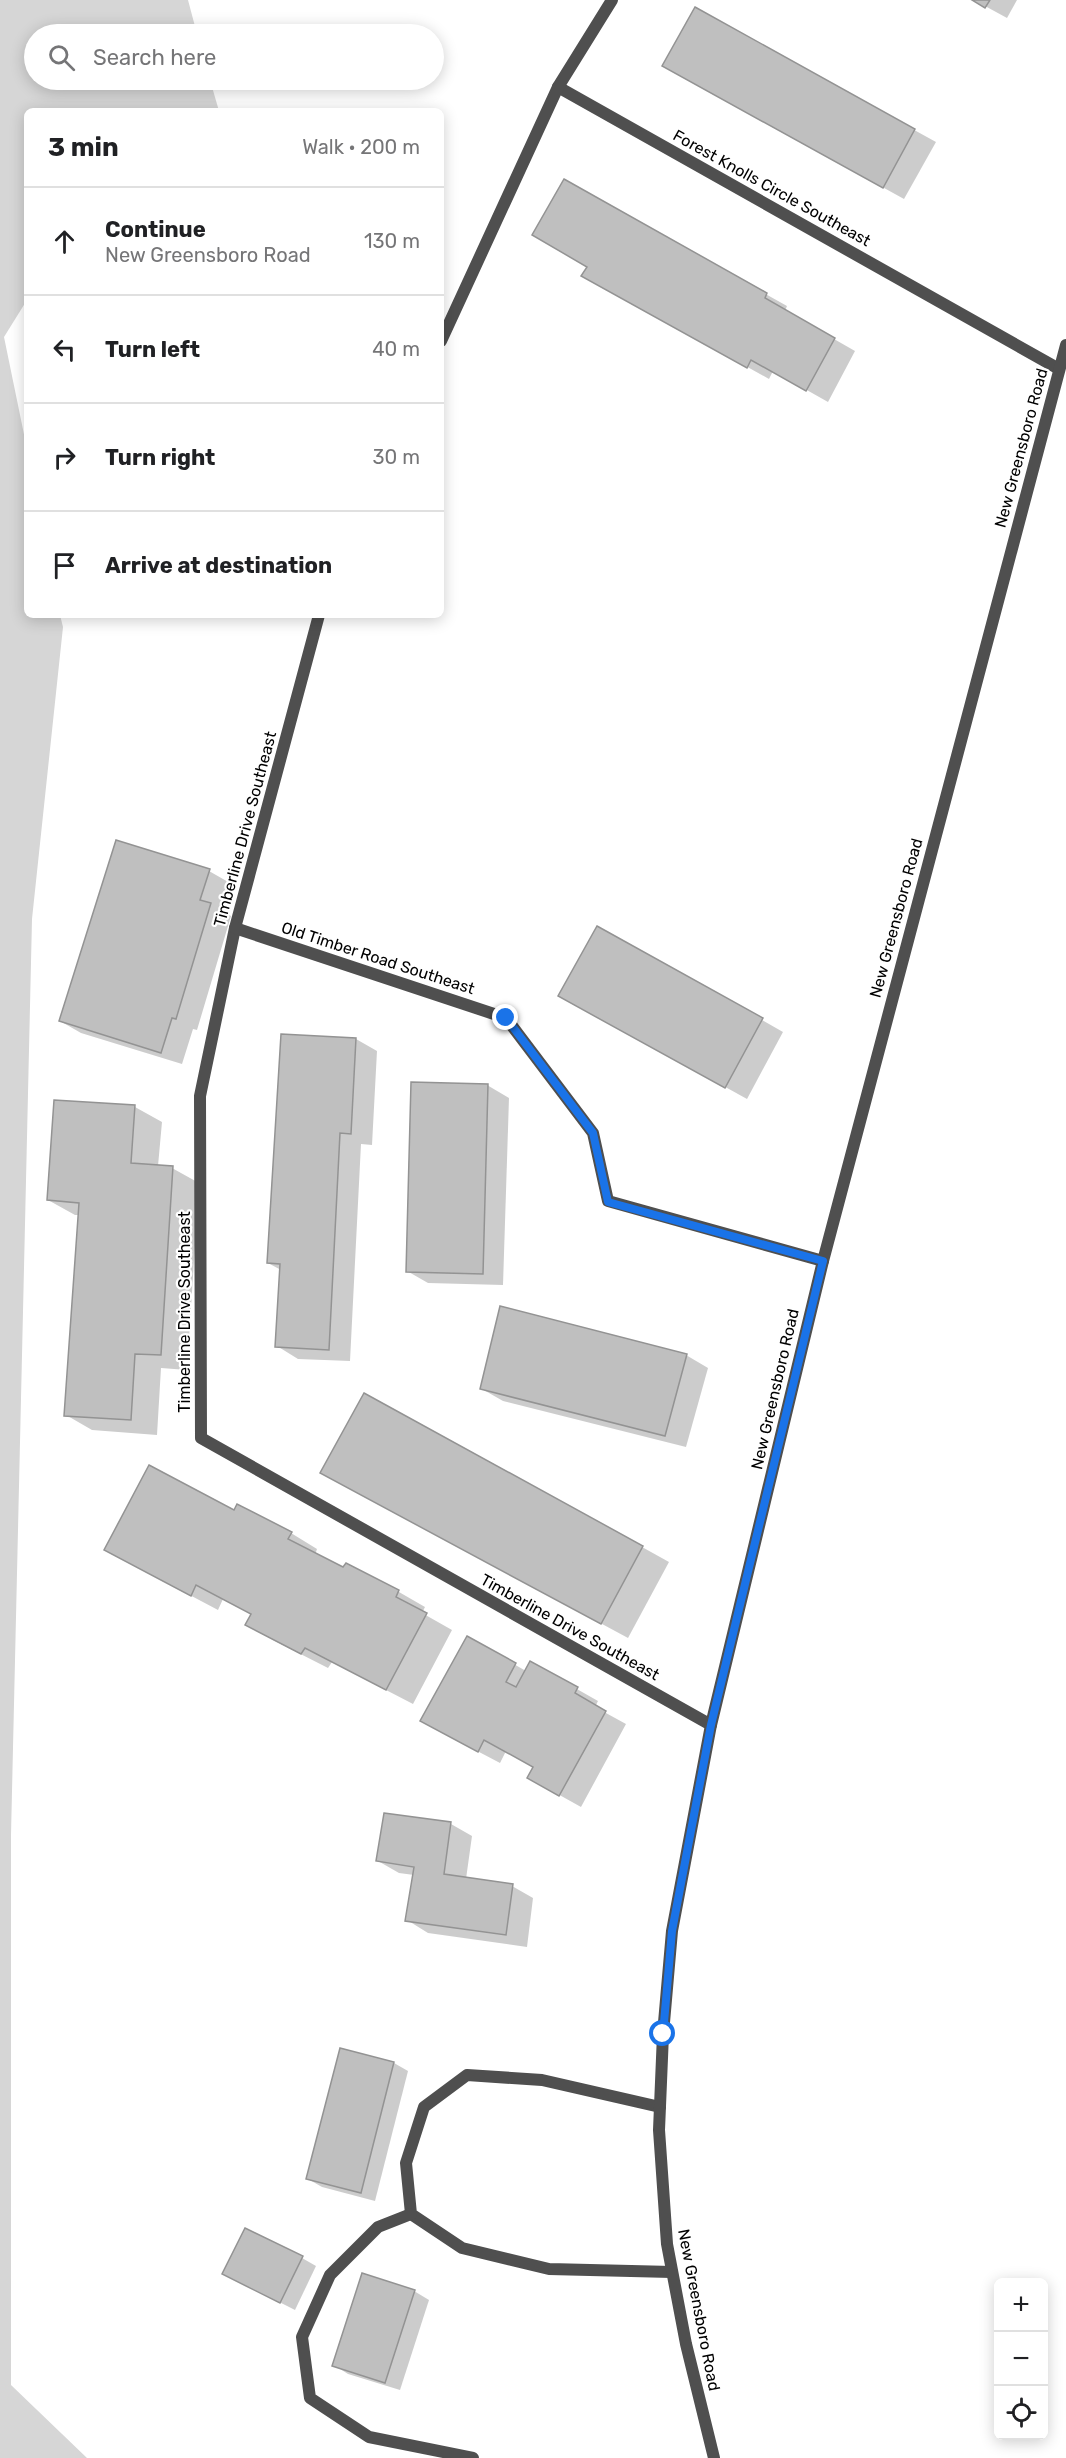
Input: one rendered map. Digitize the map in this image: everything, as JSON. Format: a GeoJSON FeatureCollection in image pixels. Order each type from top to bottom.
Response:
{"type":"FeatureCollection","features":[{"type":"Feature","properties":{"kind":"street"},"geometry":{"type":"LineString","coordinates":[[444,334],[558,87],[612,0]]}},
{"type":"Feature","properties":{"kind":"street","name":"Forest Knolls Circle Southeast"},"geometry":{"type":"LineString","coordinates":[[558,87],[1059,369]]}},
{"type":"Feature","properties":{"kind":"street","name":"New Greensboro Road"},"geometry":{"type":"LineString","coordinates":[[714,2458],[686,2344],[666,2232],[658,2130],[672,1931],[711,1725],[823,1261],[1066,345]]}},
{"type":"Feature","properties":{"kind":"street","name":"Timberline Drive Southeast"},"geometry":{"type":"LineString","coordinates":[[318,618],[235,928],[200,1096],[201,1438],[711,1725]]}},
{"type":"Feature","properties":{"kind":"street","name":"Old Timber Road Southeast"},"geometry":{"type":"LineString","coordinates":[[235,928],[506,1018],[593,1133],[608,1202],[823,1261]]}},
{"type":"Feature","properties":{"kind":"street"},"geometry":{"type":"LineString","coordinates":[[411,2214],[406,2163],[424,2107],[467,2075],[542,2080],[660,2107]]}},
{"type":"Feature","properties":{"kind":"street"},"geometry":{"type":"LineString","coordinates":[[411,2214],[462,2248],[549,2269],[672,2272]]}},
{"type":"Feature","properties":{"kind":"street"},"geometry":{"type":"LineString","coordinates":[[411,2214],[378,2227],[330,2275],[302,2337],[310,2398],[369,2437],[473,2458]]}},
{"type":"Feature","properties":{"kind":"shaded area"},"geometry":{"type":"Polygon","coordinates":[[[0,0],[188,0],[194,24],[24,24],[24,90],[213,90],[218,108],[24,108],[24,305],[4,337],[24,434],[24,618],[61,618],[63,627],[32,919],[11,1835],[11,2385],[87,2458],[0,2458],[0,0]]]}},
{"type":"Feature","properties":{"kind":"building"},"geometry":{"type":"Polygon","coordinates":[[[972,0],[990,0],[985,8],[972,0]]]}},
{"type":"Feature","properties":{"kind":"building"},"geometry":{"type":"Polygon","coordinates":[[[695,7],[915,129],[883,188],[662,66],[695,7]]]}},
{"type":"Feature","properties":{"kind":"building"},"geometry":{"type":"Polygon","coordinates":[[[564,179],[767,293],[765,298],[835,338],[806,391],[751,360],[747,368],[581,276],[587,267],[532,235],[564,179]]]}},
{"type":"Feature","properties":{"kind":"building"},"geometry":{"type":"Polygon","coordinates":[[[116,840],[210,869],[200,900],[211,903],[176,1019],[172,1018],[161,1053],[59,1021],[116,840]]]}},
{"type":"Feature","properties":{"kind":"building"},"geometry":{"type":"Polygon","coordinates":[[[597,926],[763,1018],[725,1088],[558,996],[597,926]]]}},
{"type":"Feature","properties":{"kind":"building"},"geometry":{"type":"Polygon","coordinates":[[[281,1034],[356,1038],[351,1134],[340,1133],[329,1350],[275,1347],[280,1264],[267,1263],[281,1034]]]}},
{"type":"Feature","properties":{"kind":"building"},"geometry":{"type":"Polygon","coordinates":[[[411,1082],[488,1084],[483,1274],[406,1272],[411,1082]]]}},
{"type":"Feature","properties":{"kind":"building"},"geometry":{"type":"Polygon","coordinates":[[[54,1100],[135,1105],[131,1163],[173,1166],[161,1355],[135,1354],[131,1420],[64,1416],[79,1203],[47,1200],[54,1100]]]}},
{"type":"Feature","properties":{"kind":"building"},"geometry":{"type":"Polygon","coordinates":[[[500,1306],[687,1354],[665,1436],[480,1389],[500,1306]]]}},
{"type":"Feature","properties":{"kind":"building"},"geometry":{"type":"Polygon","coordinates":[[[364,1393],[643,1546],[601,1624],[320,1473],[364,1393]]]}},
{"type":"Feature","properties":{"kind":"building"},"geometry":{"type":"Polygon","coordinates":[[[149,1465],[234,1510],[237,1504],[292,1532],[288,1539],[343,1567],[346,1563],[399,1590],[396,1597],[427,1613],[386,1690],[305,1648],[301,1654],[245,1625],[251,1614],[196,1585],[191,1596],[104,1550],[149,1465]]]}},
{"type":"Feature","properties":{"kind":"building"},"geometry":{"type":"Polygon","coordinates":[[[467,1636],[516,1663],[506,1682],[516,1687],[530,1661],[578,1687],[575,1693],[606,1711],[559,1796],[527,1778],[533,1767],[484,1740],[478,1752],[420,1721],[467,1636]]]}},
{"type":"Feature","properties":{"kind":"building"},"geometry":{"type":"Polygon","coordinates":[[[384,1813],[451,1822],[444,1874],[513,1884],[506,1935],[405,1921],[414,1867],[376,1861],[384,1813]]]}},
{"type":"Feature","properties":{"kind":"building"},"geometry":{"type":"Polygon","coordinates":[[[340,2048],[394,2062],[361,2193],[306,2179],[340,2048]]]}},
{"type":"Feature","properties":{"kind":"building"},"geometry":{"type":"Polygon","coordinates":[[[245,2228],[303,2256],[280,2303],[222,2274],[245,2228]]]}},
{"type":"Feature","properties":{"kind":"building"},"geometry":{"type":"Polygon","coordinates":[[[362,2273],[415,2290],[385,2383],[332,2366],[362,2273]]]}},
{"type":"Feature","properties":{"kind":"route"},"geometry":{"type":"LineString","coordinates":[[506,1018],[593,1133],[608,1202],[823,1261],[711,1725],[672,1931],[663,2034]]}}]}
